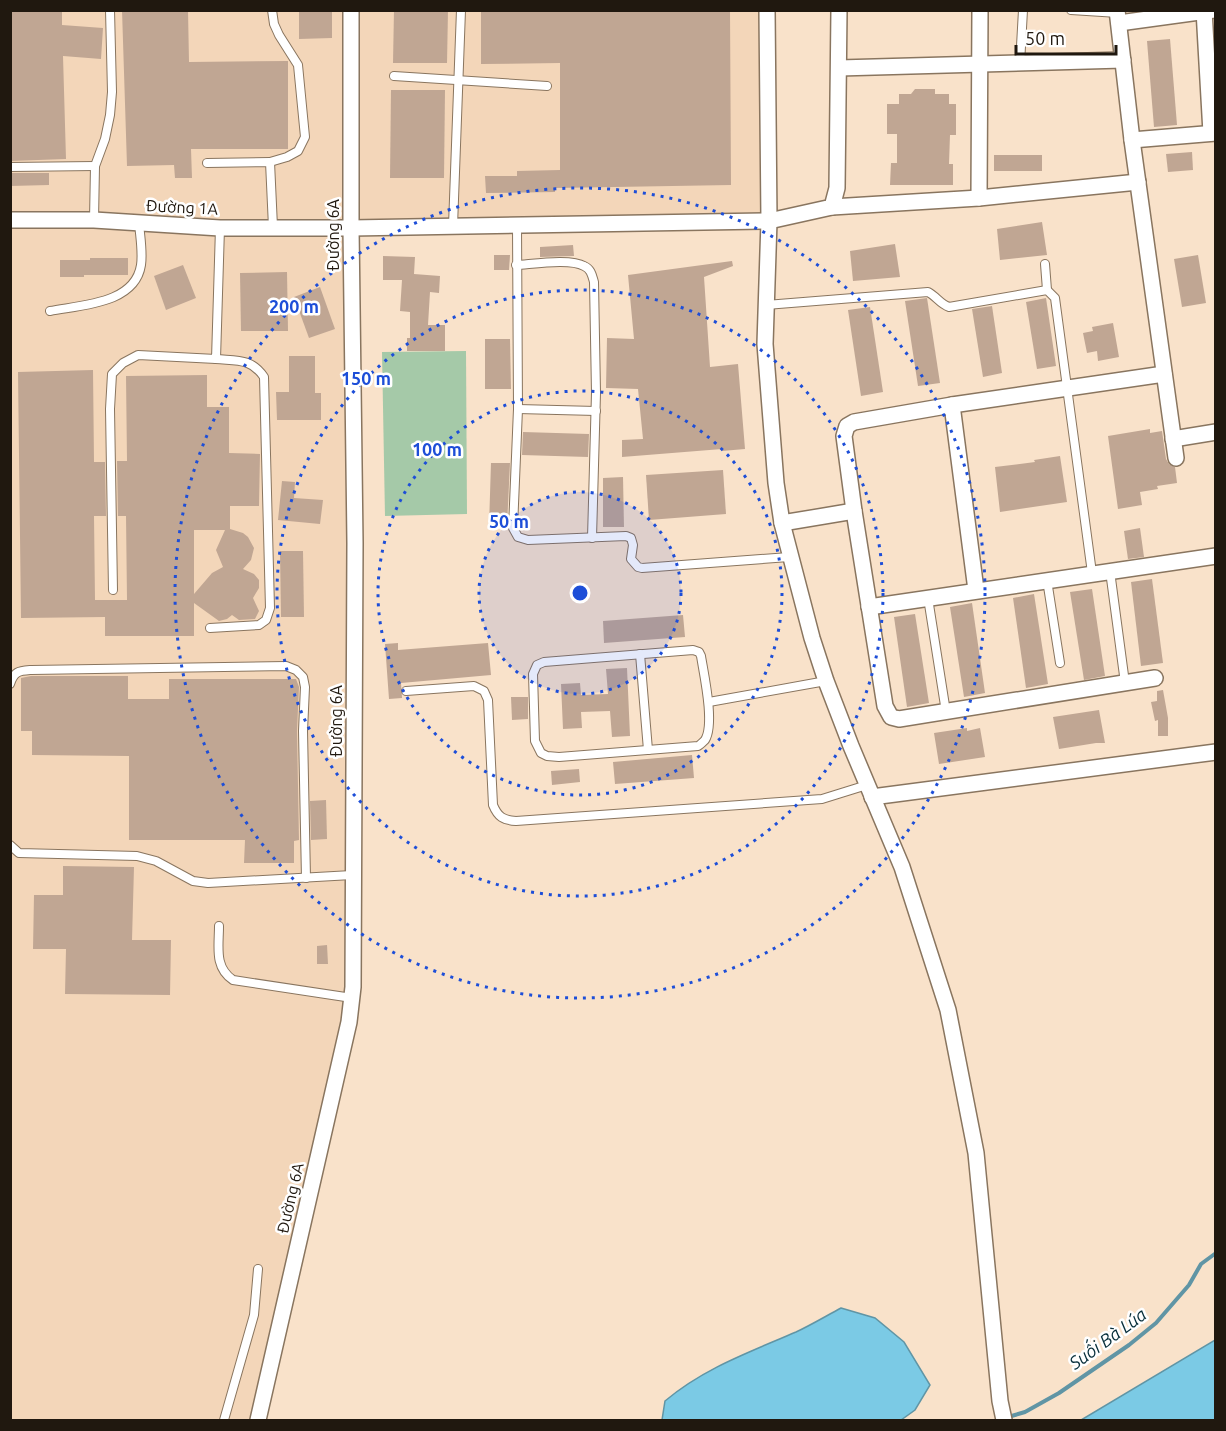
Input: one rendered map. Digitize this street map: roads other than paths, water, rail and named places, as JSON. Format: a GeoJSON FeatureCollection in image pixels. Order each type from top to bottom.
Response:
{"type":"FeatureCollection","features":[{"type":"Feature","properties":{"kind":"street","name":"Đường 6A"},"geometry":{"type":"LineString","coordinates":[[258,1420],[349,1022],[352,998],[355,543],[351,10]]}},
{"type":"Feature","properties":{"kind":"street"},"geometry":{"type":"LineString","coordinates":[[767,10],[769,221],[765,344],[776,483],[782,523],[789,557],[826,681],[869,791],[902,867],[948,1010],[976,1153],[1000,1401],[1004,1420]]}},
{"type":"Feature","properties":{"kind":"street"},"geometry":{"type":"LineString","coordinates":[[832,207],[837,188],[839,10]]}},
{"type":"Feature","properties":{"kind":"street"},"geometry":{"type":"LineString","coordinates":[[979,198],[980,10]]}},
{"type":"Feature","properties":{"kind":"street"},"geometry":{"type":"LineString","coordinates":[[1132,140],[1213,133],[1207,11],[1118,16],[1132,140],[1176,458]]}},
{"type":"Feature","properties":{"kind":"street"},"geometry":{"type":"LineString","coordinates":[[839,68],[979,66],[1123,60]]}},
{"type":"Feature","properties":{"kind":"street","name":"Đường 1A"},"geometry":{"type":"LineString","coordinates":[[10,220],[94,220],[220,228],[769,221],[832,207],[979,198],[1138,182]]}},
{"type":"Feature","properties":{"kind":"street"},"geometry":{"type":"LineString","coordinates":[[1155,678],[946,712],[898,719],[891,717],[885,706],[844,436],[847,426],[854,422],[952,405],[1164,374]]}},
{"type":"Feature","properties":{"kind":"street"},"geometry":{"type":"LineString","coordinates":[[952,405],[976,590]]}},
{"type":"Feature","properties":{"kind":"street"},"geometry":{"type":"LineString","coordinates":[[1173,439],[1215,432]]}},
{"type":"Feature","properties":{"kind":"street"},"geometry":{"type":"LineString","coordinates":[[782,523],[854,511]]}},
{"type":"Feature","properties":{"kind":"street"},"geometry":{"type":"LineString","coordinates":[[869,607],[1215,556]]}},
{"type":"Feature","properties":{"kind":"street"},"geometry":{"type":"LineString","coordinates":[[869,791],[1215,752]]}},
{"type":"Feature","properties":{"kind":"lane"},"geometry":{"type":"LineString","coordinates":[[94,220],[95,166],[110,115],[112,92],[110,10]]}},
{"type":"Feature","properties":{"kind":"lane"},"geometry":{"type":"LineString","coordinates":[[207,163],[270,162],[288,157],[298,151],[305,137],[298,65],[279,35],[274,24],[272,10]]}},
{"type":"Feature","properties":{"kind":"lane"},"geometry":{"type":"LineString","coordinates":[[453,226],[461,10]]}},
{"type":"Feature","properties":{"kind":"lane"},"geometry":{"type":"LineString","coordinates":[[1020,64],[1023,10]]}},
{"type":"Feature","properties":{"kind":"lane"},"geometry":{"type":"LineString","coordinates":[[1071,10],[1118,16]]}},
{"type":"Feature","properties":{"kind":"lane"},"geometry":{"type":"LineString","coordinates":[[394,76],[547,86]]}},
{"type":"Feature","properties":{"kind":"lane"},"geometry":{"type":"LineString","coordinates":[[270,162],[273,227]]}},
{"type":"Feature","properties":{"kind":"lane"},"geometry":{"type":"LineString","coordinates":[[10,168],[95,166]]}},
{"type":"Feature","properties":{"kind":"lane"},"geometry":{"type":"LineString","coordinates":[[50,311],[102,302],[127,290],[137,279],[141,264],[139,223]]}},
{"type":"Feature","properties":{"kind":"lane"},"geometry":{"type":"LineString","coordinates":[[517,225],[518,409],[513,528],[518,537],[528,540],[626,536],[631,538],[633,544],[631,559],[642,568],[789,557]]}},
{"type":"Feature","properties":{"kind":"lane"},"geometry":{"type":"LineString","coordinates":[[216,358],[220,228]]}},
{"type":"Feature","properties":{"kind":"lane"},"geometry":{"type":"LineString","coordinates":[[516,265],[576,263],[586,266],[592,273],[596,411],[591,538]]}},
{"type":"Feature","properties":{"kind":"lane"},"geometry":{"type":"LineString","coordinates":[[1045,264],[1047,290],[1055,298],[1092,573]]}},
{"type":"Feature","properties":{"kind":"lane"},"geometry":{"type":"LineString","coordinates":[[766,305],[928,292],[949,308],[1047,290]]}},
{"type":"Feature","properties":{"kind":"lane"},"geometry":{"type":"LineString","coordinates":[[113,590],[110,409],[112,374],[123,363],[138,355],[216,358],[251,363],[264,377],[270,608],[266,620],[259,624],[210,628]]}},
{"type":"Feature","properties":{"kind":"lane"},"geometry":{"type":"LineString","coordinates":[[518,409],[596,411]]}},
{"type":"Feature","properties":{"kind":"lane"},"geometry":{"type":"LineString","coordinates":[[1110,571],[1125,683]]}},
{"type":"Feature","properties":{"kind":"lane"},"geometry":{"type":"LineString","coordinates":[[1047,580],[1060,663]]}},
{"type":"Feature","properties":{"kind":"lane"},"geometry":{"type":"LineString","coordinates":[[928,598],[946,712]]}},
{"type":"Feature","properties":{"kind":"lane"},"geometry":{"type":"LineString","coordinates":[[693,650],[699,652],[709,702],[708,732],[705,740],[698,746],[648,750],[547,756],[541,753],[535,741],[533,674],[537,665],[544,662],[640,654],[693,650]]}},
{"type":"Feature","properties":{"kind":"lane"},"geometry":{"type":"LineString","coordinates":[[640,654],[648,750]]}},
{"type":"Feature","properties":{"kind":"lane"},"geometry":{"type":"LineString","coordinates":[[10,684],[13,675],[18,671],[31,670],[286,666],[296,670],[303,677],[305,687],[303,731],[306,878]]}},
{"type":"Feature","properties":{"kind":"lane"},"geometry":{"type":"LineString","coordinates":[[709,702],[826,681]]}},
{"type":"Feature","properties":{"kind":"lane"},"geometry":{"type":"LineString","coordinates":[[406,691],[474,686],[484,691],[488,700],[494,805],[498,815],[504,820],[822,799],[869,791]]}},
{"type":"Feature","properties":{"kind":"lane"},"geometry":{"type":"LineString","coordinates":[[10,845],[19,853],[137,856],[156,861],[193,882],[352,875]]}},
{"type":"Feature","properties":{"kind":"lane"},"geometry":{"type":"LineString","coordinates":[[219,926],[219,962],[225,974],[233,980],[352,998]]}},
{"type":"Feature","properties":{"kind":"lane"},"geometry":{"type":"LineString","coordinates":[[224,1420],[254,1315],[258,1269]]}},
{"type":"Feature","properties":{"kind":"water"},"geometry":{"type":"Polygon","coordinates":[[[841,1308],[875,1318],[904,1342],[930,1385],[915,1410],[901,1420],[662,1420],[665,1401],[695,1379],[802,1329],[841,1308]]]}},
{"type":"Feature","properties":{"kind":"water"},"geometry":{"type":"Polygon","coordinates":[[[1215,1340],[1215,1420],[1081,1420],[1215,1340]]]}},
{"type":"Feature","properties":{"kind":"waterway","name":"Suối Bà Lúa"},"geometry":{"type":"LineString","coordinates":[[1008,1417],[1025,1412],[1059,1393],[1129,1345],[1156,1323],[1189,1285],[1201,1264],[1216,1253]]}}]}
